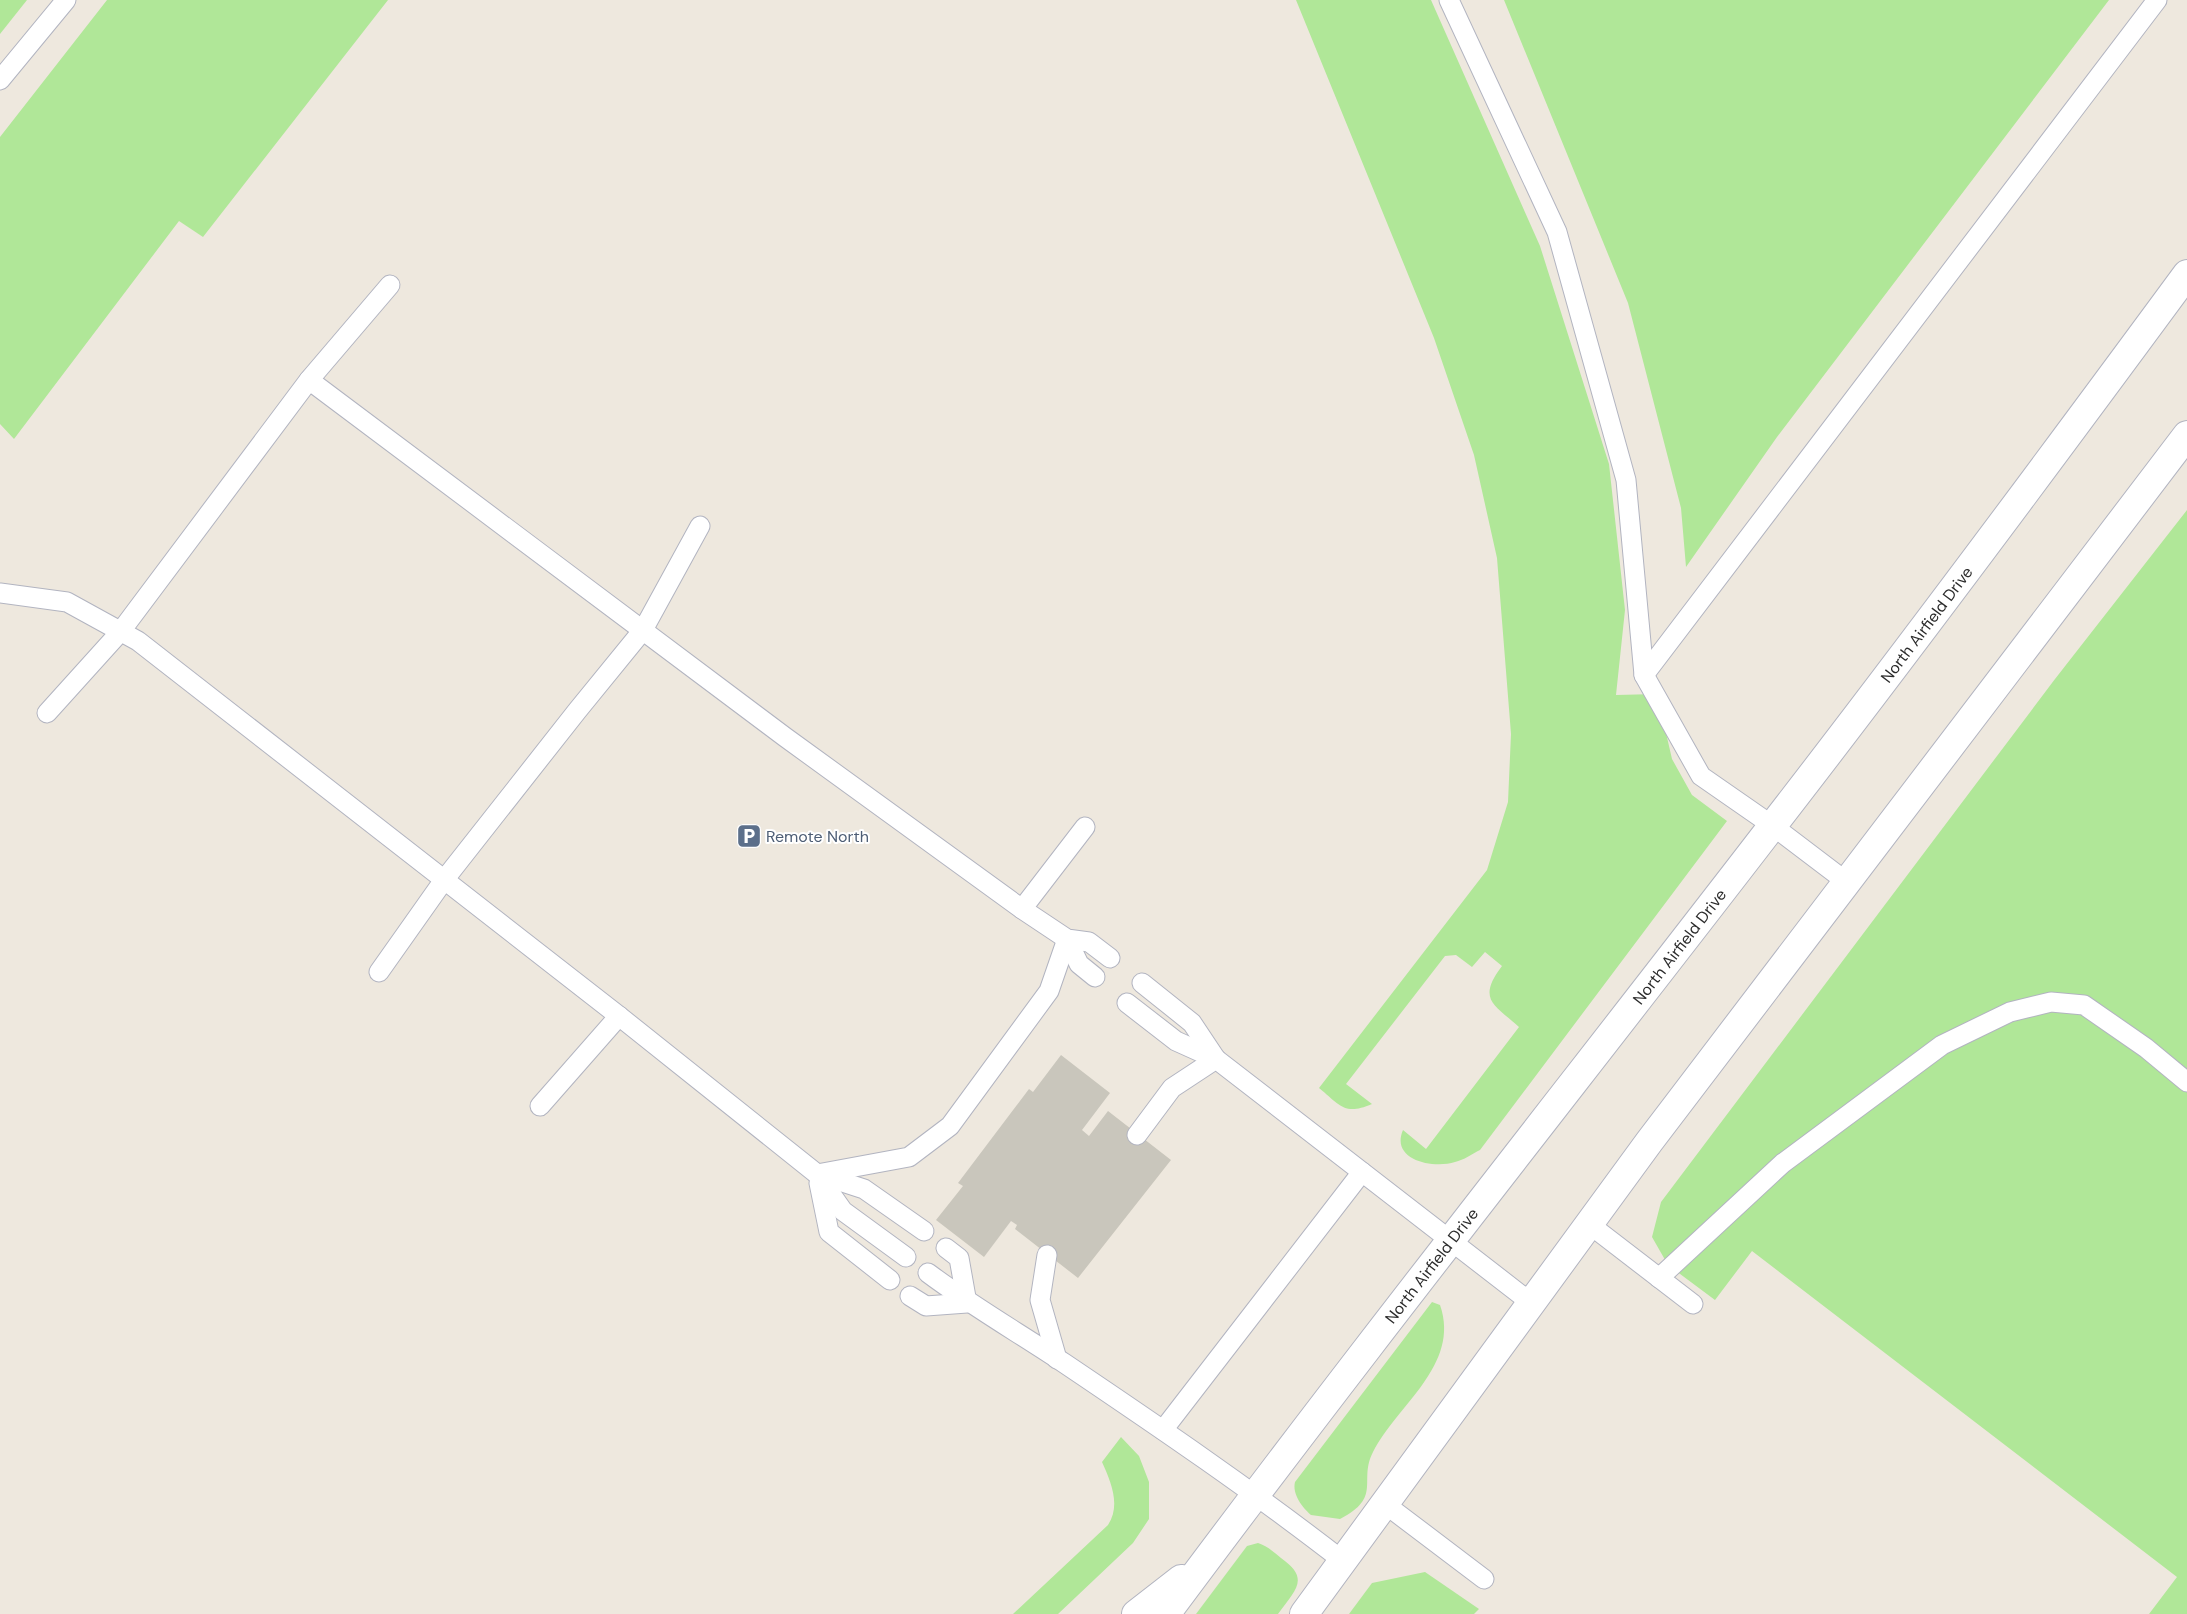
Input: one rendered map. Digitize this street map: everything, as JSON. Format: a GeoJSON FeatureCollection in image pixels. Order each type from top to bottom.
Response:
{"type":"FeatureCollection","features":[{"type":"Feature","properties":{"kind":"main road","name":"North Airfield Drive"},"geometry":{"type":"LineString","coordinates":[[1166,1614],[1450,1242],[1773,826],[2068,437],[2187,274]]}},
{"type":"Feature","properties":{"kind":"main road"},"geometry":{"type":"LineString","coordinates":[[1304,1614],[1530,1302],[2187,435]]}},
{"type":"Feature","properties":{"kind":"main road"},"geometry":{"type":"LineString","coordinates":[[1136,1614],[1206,1560]]}},
{"type":"Feature","properties":{"kind":"lane"},"geometry":{"type":"LineString","coordinates":[[0,80],[66,0]]}},
{"type":"Feature","properties":{"kind":"lane"},"geometry":{"type":"LineString","coordinates":[[1450,0],[1560,242],[1626,480],[1644,675],[1701,776],[1773,826],[1848,883]]}},
{"type":"Feature","properties":{"kind":"lane"},"geometry":{"type":"LineString","coordinates":[[1644,675],[2157,0]]}},
{"type":"Feature","properties":{"kind":"lane"},"geometry":{"type":"LineString","coordinates":[[47,713],[121,631],[309,380],[390,285]]}},
{"type":"Feature","properties":{"kind":"lane"},"geometry":{"type":"LineString","coordinates":[[309,380],[785,737],[1022,909],[1066,939],[1089,942],[1110,958]]}},
{"type":"Feature","properties":{"kind":"lane"},"geometry":{"type":"LineString","coordinates":[[379,972],[444,880],[577,710],[643,630],[700,526]]}},
{"type":"Feature","properties":{"kind":"lane"},"geometry":{"type":"LineString","coordinates":[[0,592],[67,602],[138,641],[619,1016],[817,1174],[843,1211],[906,1257]]}},
{"type":"Feature","properties":{"kind":"lane"},"geometry":{"type":"LineString","coordinates":[[1022,909],[1085,827]]}},
{"type":"Feature","properties":{"kind":"lane"},"geometry":{"type":"LineString","coordinates":[[1066,939],[1079,964],[1095,977]]}},
{"type":"Feature","properties":{"kind":"lane"},"geometry":{"type":"LineString","coordinates":[[817,1174],[909,1156],[950,1126],[1049,990],[1066,939]]}},
{"type":"Feature","properties":{"kind":"lane"},"geometry":{"type":"LineString","coordinates":[[1142,983],[1192,1023],[1216,1058]]}},
{"type":"Feature","properties":{"kind":"lane"},"geometry":{"type":"LineString","coordinates":[[1659,1278],[1791,1158],[1942,1045],[2010,1012],[2051,1002],[2084,1005],[2146,1048],[2187,1082]]}},
{"type":"Feature","properties":{"kind":"lane"},"geometry":{"type":"LineString","coordinates":[[1128,1003],[1176,1041],[1216,1058],[1450,1242],[1530,1302]]}},
{"type":"Feature","properties":{"kind":"lane"},"geometry":{"type":"LineString","coordinates":[[540,1106],[619,1016]]}},
{"type":"Feature","properties":{"kind":"lane"},"geometry":{"type":"LineString","coordinates":[[1137,1135],[1172,1088],[1216,1058]]}},
{"type":"Feature","properties":{"kind":"lane"},"geometry":{"type":"LineString","coordinates":[[1163,1430],[1362,1172]]}},
{"type":"Feature","properties":{"kind":"lane"},"geometry":{"type":"LineString","coordinates":[[817,1174],[864,1189],[924,1232]]}},
{"type":"Feature","properties":{"kind":"lane"},"geometry":{"type":"LineString","coordinates":[[817,1174],[829,1232],[890,1280]]}},
{"type":"Feature","properties":{"kind":"lane"},"geometry":{"type":"LineString","coordinates":[[1589,1224],[1692,1304]]}},
{"type":"Feature","properties":{"kind":"lane"},"geometry":{"type":"LineString","coordinates":[[946,1248],[960,1258],[967,1303]]}},
{"type":"Feature","properties":{"kind":"lane"},"geometry":{"type":"LineString","coordinates":[[1046,1255],[1040,1300],[1057,1358]]}},
{"type":"Feature","properties":{"kind":"lane"},"geometry":{"type":"LineString","coordinates":[[928,1273],[967,1303],[1057,1358],[1256,1494],[1343,1561]]}},
{"type":"Feature","properties":{"kind":"lane"},"geometry":{"type":"LineString","coordinates":[[910,1296],[926,1306],[967,1303]]}},
{"type":"Feature","properties":{"kind":"lane"},"geometry":{"type":"LineString","coordinates":[[1385,1504],[1484,1579]]}},
{"type":"Feature","properties":{"kind":"green space"},"geometry":{"type":"Polygon","coordinates":[[[0,0],[27,0],[0,34],[0,0]]]}},
{"type":"Feature","properties":{"kind":"green space"},"geometry":{"type":"Polygon","coordinates":[[[107,0],[388,0],[203,237],[179,221],[14,439],[0,424],[0,137],[107,0]]]}},
{"type":"Feature","properties":{"kind":"green space"},"geometry":{"type":"Polygon","coordinates":[[[1296,0],[1431,0],[1540,246],[1609,464],[1625,610],[1616,695],[1657,694],[1672,759],[1692,795],[1727,821],[1480,1150],[1462,1160],[1446,1164],[1425,1163],[1416,1160],[1403,1149],[1401,1140],[1403,1130],[1426,1149],[1519,1027],[1496,1007],[1492,1001],[1490,987],[1502,966],[1485,952],[1472,967],[1456,955],[1445,956],[1346,1084],[1372,1104],[1348,1109],[1338,1104],[1319,1088],[1487,870],[1508,802],[1511,734],[1497,558],[1474,455],[1434,338],[1296,0]]]}},
{"type":"Feature","properties":{"kind":"green space"},"geometry":{"type":"Polygon","coordinates":[[[1504,0],[2109,0],[1777,437],[1686,567],[1681,508],[1628,303],[1504,0]]]}},
{"type":"Feature","properties":{"kind":"green space"},"geometry":{"type":"Polygon","coordinates":[[[2187,510],[2187,1614],[2149,1614],[2177,1577],[1752,1251],[1715,1300],[1668,1265],[1652,1237],[1661,1202],[2055,679],[2187,510]]]}},
{"type":"Feature","properties":{"kind":"green space"},"geometry":{"type":"Polygon","coordinates":[[[1432,1302],[1440,1305],[1444,1327],[1442,1347],[1434,1366],[1423,1384],[1383,1435],[1373,1452],[1369,1462],[1365,1496],[1353,1511],[1340,1519],[1311,1515],[1298,1500],[1294,1487],[1295,1482],[1432,1302]]]}},
{"type":"Feature","properties":{"kind":"green space"},"geometry":{"type":"Polygon","coordinates":[[[1121,1437],[1139,1456],[1149,1482],[1149,1519],[1133,1543],[1058,1614],[1013,1614],[1108,1525],[1114,1510],[1114,1502],[1109,1477],[1102,1462],[1121,1437]]]}},
{"type":"Feature","properties":{"kind":"green space"},"geometry":{"type":"Polygon","coordinates":[[[1258,1543],[1270,1549],[1290,1565],[1296,1572],[1298,1579],[1294,1591],[1278,1614],[1196,1614],[1247,1546],[1258,1543]]]}},
{"type":"Feature","properties":{"kind":"green space"},"geometry":{"type":"Polygon","coordinates":[[[1425,1572],[1479,1609],[1474,1614],[1349,1614],[1372,1583],[1425,1572]]]}},
{"type":"Feature","properties":{"kind":"building"},"geometry":{"type":"Polygon","coordinates":[[[1061,1055],[1110,1093],[1082,1130],[1089,1136],[1108,1111],[1171,1160],[1078,1278],[1015,1229],[1017,1225],[1011,1221],[984,1257],[936,1220],[963,1186],[958,1183],[1029,1089],[1033,1092],[1061,1055]]]}},
{"type":"Feature","properties":{"kind":"place","name":"Remote North"},"geometry":{"type":"Point","coordinates":[749,836]}}]}
